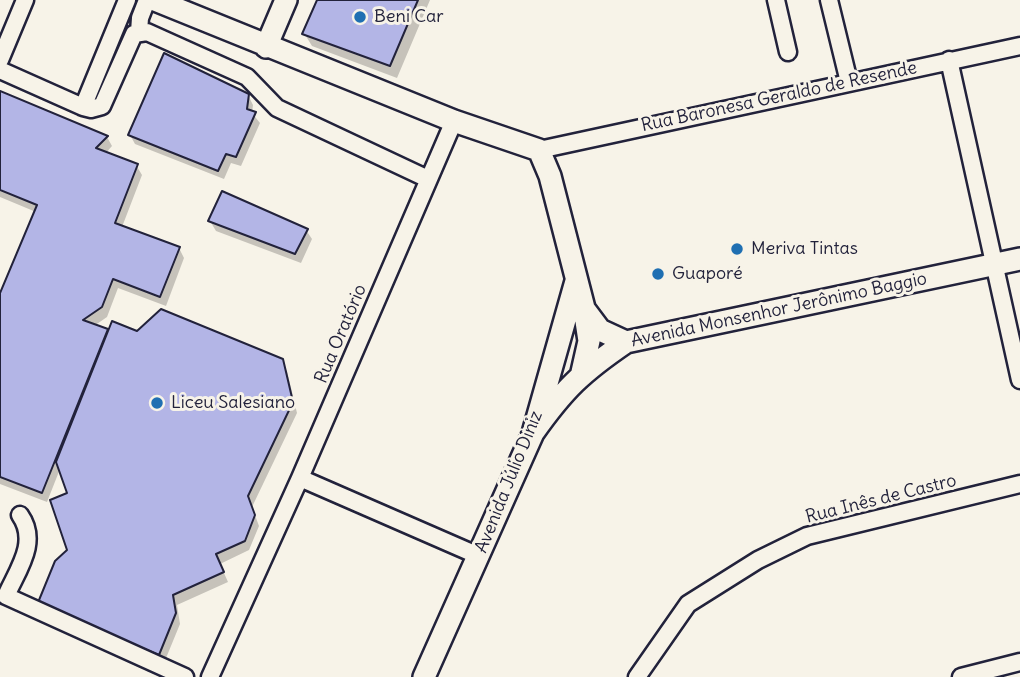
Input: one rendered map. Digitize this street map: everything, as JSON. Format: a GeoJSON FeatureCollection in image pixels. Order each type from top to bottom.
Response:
{"type":"FeatureCollection","features":[{"type":"Feature","properties":{"kind":"main road"},"geometry":{"type":"LineString","coordinates":[[155,0],[453,121],[539,150],[550,176],[584,309],[589,341],[582,372]]}},
{"type":"Feature","properties":{"kind":"main road"},"geometry":{"type":"LineString","coordinates":[[266,47],[286,0]]}},
{"type":"Feature","properties":{"kind":"main road","name":"Avenida Monsenhor Jerônimo Baggio"},"geometry":{"type":"LineString","coordinates":[[533,433],[556,400],[582,372],[626,342],[1020,259]]}},
{"type":"Feature","properties":{"kind":"main road","name":"Avenida Júlio Diniz"},"geometry":{"type":"LineString","coordinates":[[424,677],[533,433],[576,281]]}},
{"type":"Feature","properties":{"kind":"main road"},"geometry":{"type":"LineString","coordinates":[[584,309],[600,330],[626,342]]}},
{"type":"Feature","properties":{"kind":"street"},"geometry":{"type":"LineString","coordinates":[[0,60],[25,0]]}},
{"type":"Feature","properties":{"kind":"street"},"geometry":{"type":"LineString","coordinates":[[83,107],[127,0]]}},
{"type":"Feature","properties":{"kind":"street"},"geometry":{"type":"LineString","coordinates":[[139,32],[140,19],[147,0]]}},
{"type":"Feature","properties":{"kind":"street"},"geometry":{"type":"LineString","coordinates":[[776,0],[788,52]]}},
{"type":"Feature","properties":{"kind":"street"},"geometry":{"type":"LineString","coordinates":[[829,0],[849,82]]}},
{"type":"Feature","properties":{"kind":"street"},"geometry":{"type":"LineString","coordinates":[[0,70],[92,109],[102,106],[134,34],[147,32],[247,77],[277,107],[428,179]]}},
{"type":"Feature","properties":{"kind":"street","name":"Rua Baronesa Geraldo de Resende"},"geometry":{"type":"LineString","coordinates":[[539,150],[1020,46]]}},
{"type":"Feature","properties":{"kind":"street"},"geometry":{"type":"LineString","coordinates":[[949,60],[1020,380]]}},
{"type":"Feature","properties":{"kind":"street","name":"Rua Oratório"},"geometry":{"type":"LineString","coordinates":[[210,677],[300,478],[453,121]]}},
{"type":"Feature","properties":{"kind":"street"},"geometry":{"type":"LineString","coordinates":[[300,478],[478,556]]}},
{"type":"Feature","properties":{"kind":"street","name":"Rua Inês de Castro"},"geometry":{"type":"LineString","coordinates":[[637,677],[688,604],[758,560],[807,536],[1020,484]]}},
{"type":"Feature","properties":{"kind":"street"},"geometry":{"type":"LineString","coordinates":[[20,515],[28,527],[30,540],[6,596],[186,677]]}},
{"type":"Feature","properties":{"kind":"street"},"geometry":{"type":"LineString","coordinates":[[961,677],[1020,662]]}},
{"type":"Feature","properties":{"kind":"building","name":"Beni Car"},"geometry":{"type":"Polygon","coordinates":[[[317,0],[418,0],[390,66],[302,34],[317,0]]]}},
{"type":"Feature","properties":{"kind":"building"},"geometry":{"type":"Polygon","coordinates":[[[164,53],[249,94],[247,109],[256,112],[236,157],[226,154],[218,171],[128,135],[164,53]]]}},
{"type":"Feature","properties":{"kind":"building"},"geometry":{"type":"Polygon","coordinates":[[[0,91],[108,136],[96,148],[138,164],[115,223],[180,247],[160,297],[113,279],[102,307],[83,320],[108,329],[42,493],[0,477],[0,293],[37,205],[0,190],[0,91]]]}},
{"type":"Feature","properties":{"kind":"building"},"geometry":{"type":"Polygon","coordinates":[[[222,191],[308,229],[295,254],[208,221],[222,191]]]}},
{"type":"Feature","properties":{"kind":"building"},"geometry":{"type":"Polygon","coordinates":[[[161,309],[283,359],[293,402],[248,496],[255,515],[245,541],[216,554],[224,572],[173,595],[176,613],[159,655],[37,605],[55,561],[67,550],[50,500],[67,493],[56,462],[112,321],[137,331],[161,309]]]}},
{"type":"Feature","properties":{"kind":"place","name":"Beni Car"},"geometry":{"type":"Point","coordinates":[360,17]}},
{"type":"Feature","properties":{"kind":"place","name":"Meriva Tintas"},"geometry":{"type":"Point","coordinates":[737,249]}},
{"type":"Feature","properties":{"kind":"place","name":"Guaporé"},"geometry":{"type":"Point","coordinates":[658,274]}},
{"type":"Feature","properties":{"kind":"place","name":"Liceu Salesiano"},"geometry":{"type":"Point","coordinates":[157,403]}}]}
